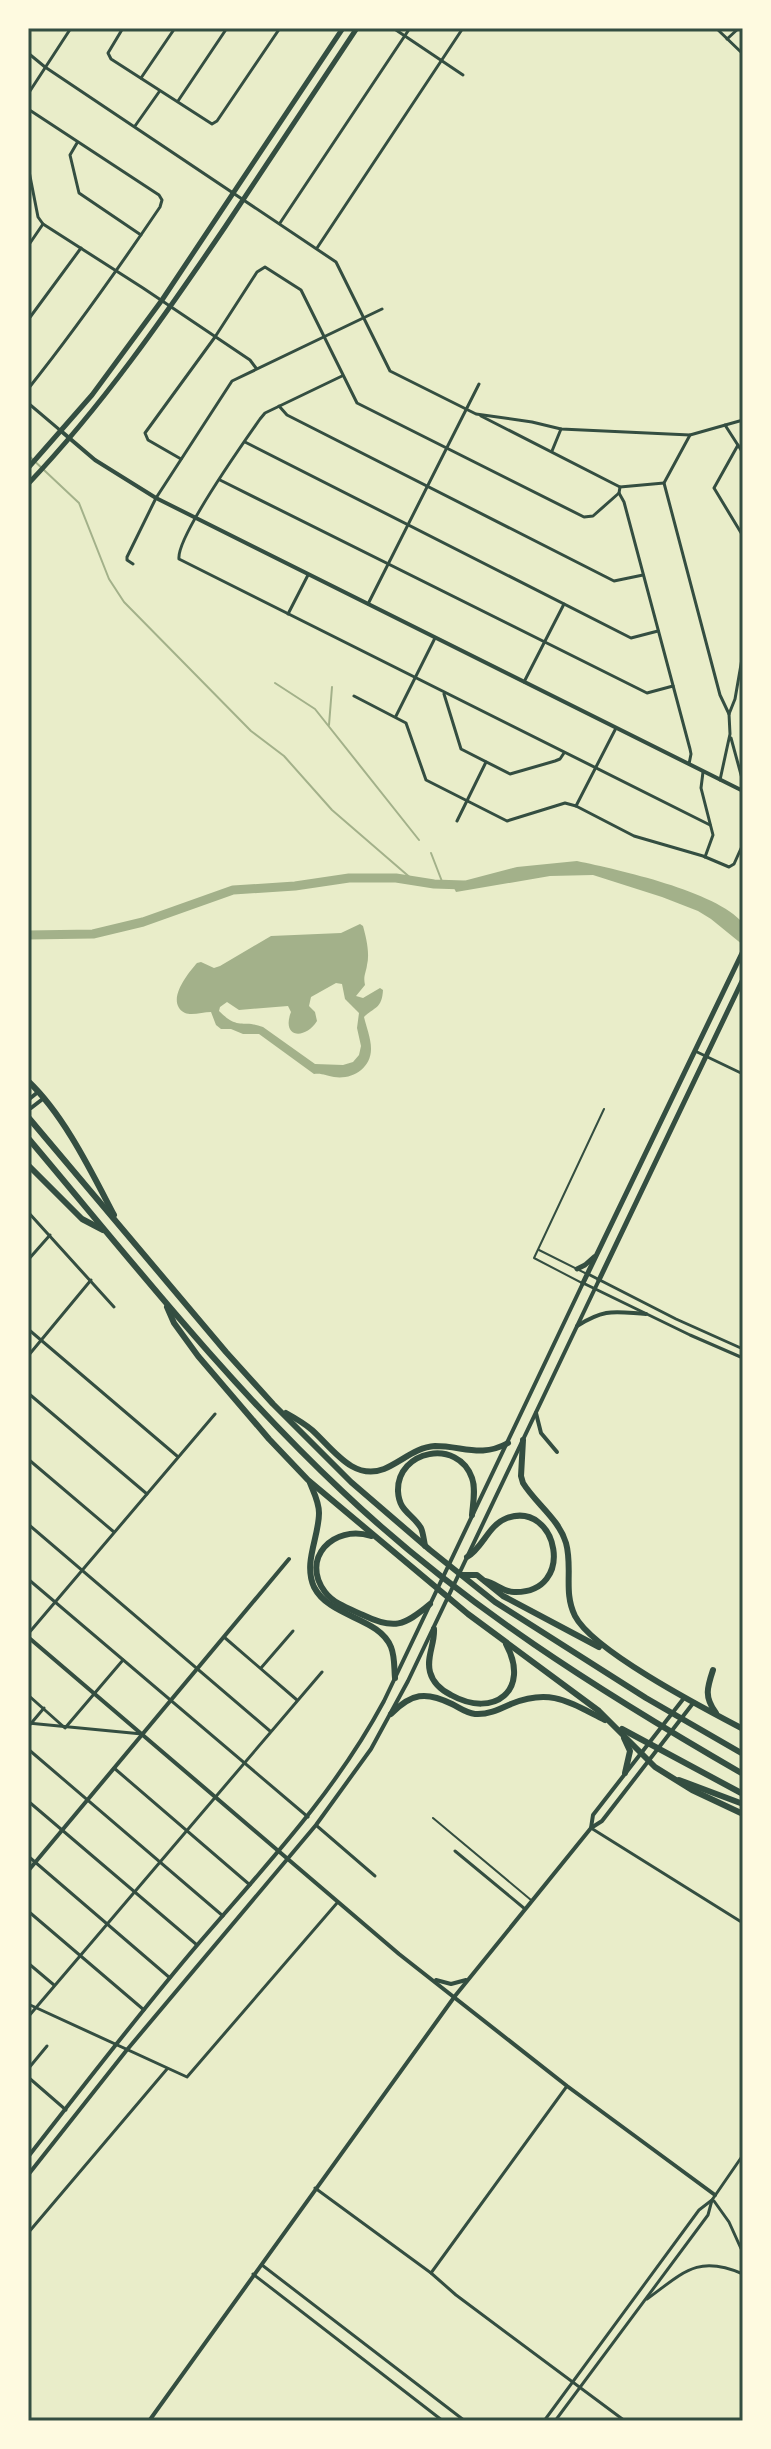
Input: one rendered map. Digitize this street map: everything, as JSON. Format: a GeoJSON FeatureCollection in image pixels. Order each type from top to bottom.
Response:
{"type":"FeatureCollection","features":[{"type":"Feature","properties":{"kind":"highway"},"geometry":{"type":"LineString","coordinates":[[28,1081],[65,1128],[120,1225]]}},
{"type":"Feature","properties":{"kind":"highway"},"geometry":{"type":"LineString","coordinates":[[28,1117],[226,1352],[351,1482],[427,1548],[538,1631],[743,1754]]}},
{"type":"Feature","properties":{"kind":"highway"},"geometry":{"type":"LineString","coordinates":[[29,1139],[195,1339],[343,1492],[422,1562],[476,1604],[553,1658],[743,1774]]}},
{"type":"Feature","properties":{"kind":"highway"},"geometry":{"type":"LineString","coordinates":[[28,1165],[82,1219],[108,1233]]}},
{"type":"Feature","properties":{"kind":"highway"},"geometry":{"type":"LineString","coordinates":[[162,1297],[174,1323],[198,1356],[308,1480],[468,1614],[599,1711],[650,1761],[692,1790],[743,1814]]}},
{"type":"Feature","properties":{"kind":"highway"},"geometry":{"type":"LineString","coordinates":[[273,1404],[309,1427],[348,1465],[366,1473],[385,1468],[424,1448],[439,1446],[474,1452],[498,1449],[508,1443]]}},
{"type":"Feature","properties":{"kind":"highway"},"geometry":{"type":"LineString","coordinates":[[523,1440],[523,1483],[557,1525],[566,1544],[569,1557],[567,1588],[571,1607],[586,1632],[617,1655],[743,1729]]}},
{"type":"Feature","properties":{"kind":"highway"},"geometry":{"type":"LineString","coordinates":[[427,1548],[421,1528],[406,1513],[399,1497],[403,1472],[418,1458],[437,1452],[460,1461],[470,1472],[473,1482],[472,1515]]}},
{"type":"Feature","properties":{"kind":"highway"},"geometry":{"type":"LineString","coordinates":[[308,1480],[319,1510],[310,1562],[314,1586],[331,1606],[387,1639],[394,1656],[395,1678]]}},
{"type":"Feature","properties":{"kind":"highway"},"geometry":{"type":"LineString","coordinates":[[467,1557],[475,1552],[496,1525],[509,1518],[528,1518],[544,1528],[554,1552],[553,1564],[546,1579],[534,1589],[518,1592],[506,1591],[488,1583]]}},
{"type":"Feature","properties":{"kind":"highway"},"geometry":{"type":"LineString","coordinates":[[376,1537],[349,1532],[328,1542],[320,1555],[318,1567],[319,1579],[327,1595],[377,1622],[391,1625],[410,1619],[430,1604]]}},
{"type":"Feature","properties":{"kind":"highway"},"geometry":{"type":"LineString","coordinates":[[462,1575],[477,1575],[503,1596],[617,1655]]}},
{"type":"Feature","properties":{"kind":"highway"},"geometry":{"type":"LineString","coordinates":[[434,1629],[429,1656],[432,1678],[445,1691],[473,1705],[495,1702],[512,1684],[515,1665],[504,1641]]}},
{"type":"Feature","properties":{"kind":"highway"},"geometry":{"type":"LineString","coordinates":[[713,1670],[706,1693],[718,1716]]}},
{"type":"Feature","properties":{"kind":"highway"},"geometry":{"type":"LineString","coordinates":[[391,1714],[408,1700],[422,1696],[436,1697],[476,1714],[536,1696],[551,1696],[565,1700],[743,1794]]}},
{"type":"Feature","properties":{"kind":"highway"},"geometry":{"type":"LineString","coordinates":[[621,1732],[630,1751],[625,1773]]}},
{"type":"Feature","properties":{"kind":"highway"},"geometry":{"type":"LineString","coordinates":[[675,1780],[743,1804]]}},
{"type":"Feature","properties":{"kind":"main road"},"geometry":{"type":"LineString","coordinates":[[28,468],[108,375],[162,300],[343,28]]}},
{"type":"Feature","properties":{"kind":"main road"},"geometry":{"type":"LineString","coordinates":[[28,484],[105,397],[171,307],[357,28]]}},
{"type":"Feature","properties":{"kind":"main road"},"geometry":{"type":"LineString","coordinates":[[583,1283],[742,953]]}},
{"type":"Feature","properties":{"kind":"main road"},"geometry":{"type":"LineString","coordinates":[[599,1280],[743,979]]}},
{"type":"Feature","properties":{"kind":"main road"},"geometry":{"type":"LineString","coordinates":[[577,1269],[591,1260],[601,1246]]}},
{"type":"Feature","properties":{"kind":"street"},"geometry":{"type":"LineString","coordinates":[[123,28],[109,51],[111,59],[209,124],[215,123],[280,28]]}},
{"type":"Feature","properties":{"kind":"street"},"geometry":{"type":"LineString","coordinates":[[141,78],[175,28]]}},
{"type":"Feature","properties":{"kind":"street"},"geometry":{"type":"LineString","coordinates":[[177,102],[227,28]]}},
{"type":"Feature","properties":{"kind":"street"},"geometry":{"type":"LineString","coordinates":[[393,28],[463,75]]}},
{"type":"Feature","properties":{"kind":"street"},"geometry":{"type":"LineString","coordinates":[[280,223],[410,28]]}},
{"type":"Feature","properties":{"kind":"street"},"geometry":{"type":"LineString","coordinates":[[317,248],[463,28]]}},
{"type":"Feature","properties":{"kind":"street"},"geometry":{"type":"LineString","coordinates":[[716,28],[743,54]]}},
{"type":"Feature","properties":{"kind":"street"},"geometry":{"type":"LineString","coordinates":[[727,39],[739,28]]}},
{"type":"Feature","properties":{"kind":"street"},"geometry":{"type":"LineString","coordinates":[[28,94],[68,29]]}},
{"type":"Feature","properties":{"kind":"street"},"geometry":{"type":"LineString","coordinates":[[28,53],[336,262],[390,371],[552,451],[619,490],[691,754],[689,764]]}},
{"type":"Feature","properties":{"kind":"street"},"geometry":{"type":"LineString","coordinates":[[135,126],[159,92]]}},
{"type":"Feature","properties":{"kind":"street"},"geometry":{"type":"LineString","coordinates":[[28,109],[160,197],[160,207],[117,271],[28,389]]}},
{"type":"Feature","properties":{"kind":"street"},"geometry":{"type":"LineString","coordinates":[[78,142],[70,155],[79,193],[141,235]]}},
{"type":"Feature","properties":{"kind":"street"},"geometry":{"type":"LineString","coordinates":[[28,166],[38,217],[43,224],[162,300],[250,360],[256,368]]}},
{"type":"Feature","properties":{"kind":"street"},"geometry":{"type":"LineString","coordinates":[[28,246],[43,224]]}},
{"type":"Feature","properties":{"kind":"street"},"geometry":{"type":"LineString","coordinates":[[28,320],[81,248]]}},
{"type":"Feature","properties":{"kind":"street"},"geometry":{"type":"LineString","coordinates":[[181,459],[148,440],[146,430],[215,337],[257,272],[268,268],[301,290],[357,403],[587,518],[593,516],[619,490],[664,483]]}},
{"type":"Feature","properties":{"kind":"street"},"geometry":{"type":"LineString","coordinates":[[133,564],[127,557],[156,498],[232,381],[382,309]]}},
{"type":"Feature","properties":{"kind":"street"},"geometry":{"type":"LineString","coordinates":[[342,376],[265,413],[196,518],[179,550],[181,561],[710,825]]}},
{"type":"Feature","properties":{"kind":"street"},"geometry":{"type":"LineString","coordinates":[[368,604],[479,384]]}},
{"type":"Feature","properties":{"kind":"street"},"geometry":{"type":"LineString","coordinates":[[28,403],[69,439],[125,480],[156,498],[720,780],[743,787]]}},
{"type":"Feature","properties":{"kind":"street"},"geometry":{"type":"LineString","coordinates":[[279,406],[287,415],[614,581],[643,575]]}},
{"type":"Feature","properties":{"kind":"street"},"geometry":{"type":"LineString","coordinates":[[476,414],[561,429],[690,435],[743,420]]}},
{"type":"Feature","properties":{"kind":"street"},"geometry":{"type":"LineString","coordinates":[[725,425],[743,453]]}},
{"type":"Feature","properties":{"kind":"street"},"geometry":{"type":"LineString","coordinates":[[552,451],[561,429]]}},
{"type":"Feature","properties":{"kind":"street"},"geometry":{"type":"LineString","coordinates":[[690,435],[664,483],[720,695],[729,714],[730,734],[743,787]]}},
{"type":"Feature","properties":{"kind":"street"},"geometry":{"type":"LineString","coordinates":[[245,442],[631,638],[658,631]]}},
{"type":"Feature","properties":{"kind":"street"},"geometry":{"type":"LineString","coordinates":[[738,445],[714,488],[743,536]]}},
{"type":"Feature","properties":{"kind":"street"},"geometry":{"type":"LineString","coordinates":[[220,480],[647,693],[673,686]]}},
{"type":"Feature","properties":{"kind":"street"},"geometry":{"type":"LineString","coordinates":[[288,614],[308,574]]}},
{"type":"Feature","properties":{"kind":"street"},"geometry":{"type":"LineString","coordinates":[[524,682],[564,604]]}},
{"type":"Feature","properties":{"kind":"street"},"geometry":{"type":"LineString","coordinates":[[396,716],[435,638]]}},
{"type":"Feature","properties":{"kind":"street"},"geometry":{"type":"LineString","coordinates":[[729,714],[735,699],[743,653]]}},
{"type":"Feature","properties":{"kind":"street"},"geometry":{"type":"LineString","coordinates":[[443,692],[461,749],[486,762],[510,774],[555,761],[564,753]]}},
{"type":"Feature","properties":{"kind":"street"},"geometry":{"type":"LineString","coordinates":[[354,696],[406,723],[426,780],[507,821],[565,803],[634,836],[729,867],[734,864],[743,844]]}},
{"type":"Feature","properties":{"kind":"street"},"geometry":{"type":"LineString","coordinates":[[576,806],[616,728]]}},
{"type":"Feature","properties":{"kind":"street"},"geometry":{"type":"LineString","coordinates":[[720,780],[730,734]]}},
{"type":"Feature","properties":{"kind":"street"},"geometry":{"type":"LineString","coordinates":[[457,821],[486,762]]}},
{"type":"Feature","properties":{"kind":"street"},"geometry":{"type":"LineString","coordinates":[[703,771],[701,788],[713,835],[705,857]]}},
{"type":"Feature","properties":{"kind":"street"},"geometry":{"type":"LineString","coordinates":[[695,1051],[743,1074]]}},
{"type":"Feature","properties":{"kind":"street"},"geometry":{"type":"LineString","coordinates":[[28,1100],[38,1092]]}},
{"type":"Feature","properties":{"kind":"street"},"geometry":{"type":"LineString","coordinates":[[31,1108],[44,1098]]}},
{"type":"Feature","properties":{"kind":"street"},"geometry":{"type":"LineString","coordinates":[[28,1212],[114,1307]]}},
{"type":"Feature","properties":{"kind":"street"},"geometry":{"type":"LineString","coordinates":[[28,1260],[50,1235]]}},
{"type":"Feature","properties":{"kind":"street"},"geometry":{"type":"LineString","coordinates":[[588,1274],[743,1349]]}},
{"type":"Feature","properties":{"kind":"street"},"geometry":{"type":"LineString","coordinates":[[28,1356],[91,1280]]}},
{"type":"Feature","properties":{"kind":"street"},"geometry":{"type":"LineString","coordinates":[[28,2175],[126,2051],[349,1782],[391,1714],[434,1629],[599,1280]]}},
{"type":"Feature","properties":{"kind":"street"},"geometry":{"type":"LineString","coordinates":[[28,2157],[197,1945],[308,1817],[356,1749],[395,1678],[583,1283],[743,1358]]}},
{"type":"Feature","properties":{"kind":"street"},"geometry":{"type":"LineString","coordinates":[[575,1327],[598,1313],[646,1314]]}},
{"type":"Feature","properties":{"kind":"street"},"geometry":{"type":"LineString","coordinates":[[28,1329],[178,1457]]}},
{"type":"Feature","properties":{"kind":"street"},"geometry":{"type":"LineString","coordinates":[[28,1393],[147,1494]]}},
{"type":"Feature","properties":{"kind":"street"},"geometry":{"type":"LineString","coordinates":[[536,1411],[541,1433],[557,1452]]}},
{"type":"Feature","properties":{"kind":"street"},"geometry":{"type":"LineString","coordinates":[[215,1414],[28,1635],[338,1903],[567,2086],[714,2197],[743,2253]]}},
{"type":"Feature","properties":{"kind":"street"},"geometry":{"type":"LineString","coordinates":[[28,1459],[114,1532]]}},
{"type":"Feature","properties":{"kind":"street"},"geometry":{"type":"LineString","coordinates":[[28,1524],[270,1731]]}},
{"type":"Feature","properties":{"kind":"street"},"geometry":{"type":"LineString","coordinates":[[28,1871],[289,1559]]}},
{"type":"Feature","properties":{"kind":"street"},"geometry":{"type":"LineString","coordinates":[[28,1579],[308,1817]]}},
{"type":"Feature","properties":{"kind":"street"},"geometry":{"type":"LineString","coordinates":[[261,1668],[293,1631]]}},
{"type":"Feature","properties":{"kind":"street"},"geometry":{"type":"LineString","coordinates":[[224,1637],[297,1700]]}},
{"type":"Feature","properties":{"kind":"street"},"geometry":{"type":"LineString","coordinates":[[65,1728],[123,1660]]}},
{"type":"Feature","properties":{"kind":"street"},"geometry":{"type":"LineString","coordinates":[[28,2017],[322,1672]]}},
{"type":"Feature","properties":{"kind":"street"},"geometry":{"type":"LineString","coordinates":[[28,1695],[65,1728]]}},
{"type":"Feature","properties":{"kind":"street"},"geometry":{"type":"LineString","coordinates":[[591,1828],[593,1815],[685,1697]]}},
{"type":"Feature","properties":{"kind":"street"},"geometry":{"type":"LineString","coordinates":[[149,2421],[455,1996],[591,1828],[602,1821],[694,1702]]}},
{"type":"Feature","properties":{"kind":"street"},"geometry":{"type":"LineString","coordinates":[[29,1725],[44,1708]]}},
{"type":"Feature","properties":{"kind":"street"},"geometry":{"type":"LineString","coordinates":[[29,1725],[142,1734]]}},
{"type":"Feature","properties":{"kind":"street"},"geometry":{"type":"LineString","coordinates":[[28,1749],[223,1916]]}},
{"type":"Feature","properties":{"kind":"street"},"geometry":{"type":"LineString","coordinates":[[114,1768],[250,1885]]}},
{"type":"Feature","properties":{"kind":"street"},"geometry":{"type":"LineString","coordinates":[[28,1801],[197,1945]]}},
{"type":"Feature","properties":{"kind":"street"},"geometry":{"type":"LineString","coordinates":[[316,1825],[375,1876]]}},
{"type":"Feature","properties":{"kind":"street"},"geometry":{"type":"LineString","coordinates":[[591,1828],[743,1923]]}},
{"type":"Feature","properties":{"kind":"street"},"geometry":{"type":"LineString","coordinates":[[455,1851],[525,1909]]}},
{"type":"Feature","properties":{"kind":"street"},"geometry":{"type":"LineString","coordinates":[[28,1856],[170,1978]]}},
{"type":"Feature","properties":{"kind":"street"},"geometry":{"type":"LineString","coordinates":[[28,2004],[185,2077],[338,1903]]}},
{"type":"Feature","properties":{"kind":"street"},"geometry":{"type":"LineString","coordinates":[[28,1911],[144,2010]]}},
{"type":"Feature","properties":{"kind":"street"},"geometry":{"type":"LineString","coordinates":[[28,1963],[54,1985]]}},
{"type":"Feature","properties":{"kind":"street"},"geometry":{"type":"LineString","coordinates":[[430,1977],[451,1984],[468,1979]]}},
{"type":"Feature","properties":{"kind":"street"},"geometry":{"type":"LineString","coordinates":[[28,2069],[47,2046]]}},
{"type":"Feature","properties":{"kind":"street"},"geometry":{"type":"LineString","coordinates":[[28,2233],[167,2069]]}},
{"type":"Feature","properties":{"kind":"street"},"geometry":{"type":"LineString","coordinates":[[28,2077],[66,2110]]}},
{"type":"Feature","properties":{"kind":"street"},"geometry":{"type":"LineString","coordinates":[[431,2273],[567,2086]]}},
{"type":"Feature","properties":{"kind":"street"},"geometry":{"type":"LineString","coordinates":[[544,2421],[743,2155]]}},
{"type":"Feature","properties":{"kind":"street"},"geometry":{"type":"LineString","coordinates":[[315,2188],[625,2421]]}},
{"type":"Feature","properties":{"kind":"street"},"geometry":{"type":"LineString","coordinates":[[555,2421],[708,2215],[714,2197]]}},
{"type":"Feature","properties":{"kind":"street"},"geometry":{"type":"LineString","coordinates":[[261,2264],[465,2421]]}},
{"type":"Feature","properties":{"kind":"street"},"geometry":{"type":"LineString","coordinates":[[644,2301],[687,2270],[703,2265],[725,2266],[743,2274]]}},
{"type":"Feature","properties":{"kind":"street"},"geometry":{"type":"LineString","coordinates":[[253,2274],[440,2420]]}},
{"type":"Feature","properties":{"kind":"lane"},"geometry":{"type":"LineString","coordinates":[[583,1283],[534,1258],[604,1109]]}},
{"type":"Feature","properties":{"kind":"lane"},"geometry":{"type":"LineString","coordinates":[[537,1250],[588,1274]]}},
{"type":"Feature","properties":{"kind":"lane"},"geometry":{"type":"LineString","coordinates":[[433,1818],[532,1901]]}},
{"type":"Feature","properties":{"kind":"shaded area"},"geometry":{"type":"Polygon","coordinates":[[[577,861],[666,883],[712,901],[743,923],[743,945],[698,911],[593,875],[550,876],[456,892],[452,884],[517,867],[577,861]]]}},
{"type":"Feature","properties":{"kind":"shaded area"},"geometry":{"type":"Polygon","coordinates":[[[360,924],[363,926],[368,955],[365,985],[356,996],[363,998],[380,988],[383,990],[379,1004],[364,1017],[371,1049],[368,1062],[353,1075],[331,1077],[314,1074],[259,1034],[221,1029],[211,1012],[188,1014],[179,1008],[177,995],[180,987],[197,963],[214,968],[220,966],[271,936],[341,933],[360,924]],[[336,983],[311,997],[309,1006],[315,1012],[317,1021],[301,1033],[289,1027],[291,1012],[288,1006],[239,1010],[227,1002],[219,1011],[236,1023],[263,1027],[315,1064],[343,1065],[353,1062],[361,1046],[357,1028],[359,1013],[345,999],[342,984],[336,983]]]}},
{"type":"Feature","properties":{"kind":"waterway"},"geometry":{"type":"LineString","coordinates":[[28,455],[79,503],[109,579],[124,602],[251,731],[284,756],[332,810],[413,880]]}},
{"type":"Feature","properties":{"kind":"waterway"},"geometry":{"type":"LineString","coordinates":[[275,683],[315,709],[419,840]]}},
{"type":"Feature","properties":{"kind":"waterway"},"geometry":{"type":"LineString","coordinates":[[329,725],[332,687]]}},
{"type":"Feature","properties":{"kind":"waterway"},"geometry":{"type":"LineString","coordinates":[[431,853],[443,884]]}},
{"type":"Feature","properties":{"kind":"waterway"},"geometry":{"type":"LineString","coordinates":[[28,935],[93,934],[143,922],[233,890],[295,886],[349,878],[396,878],[464,885]]}}]}
